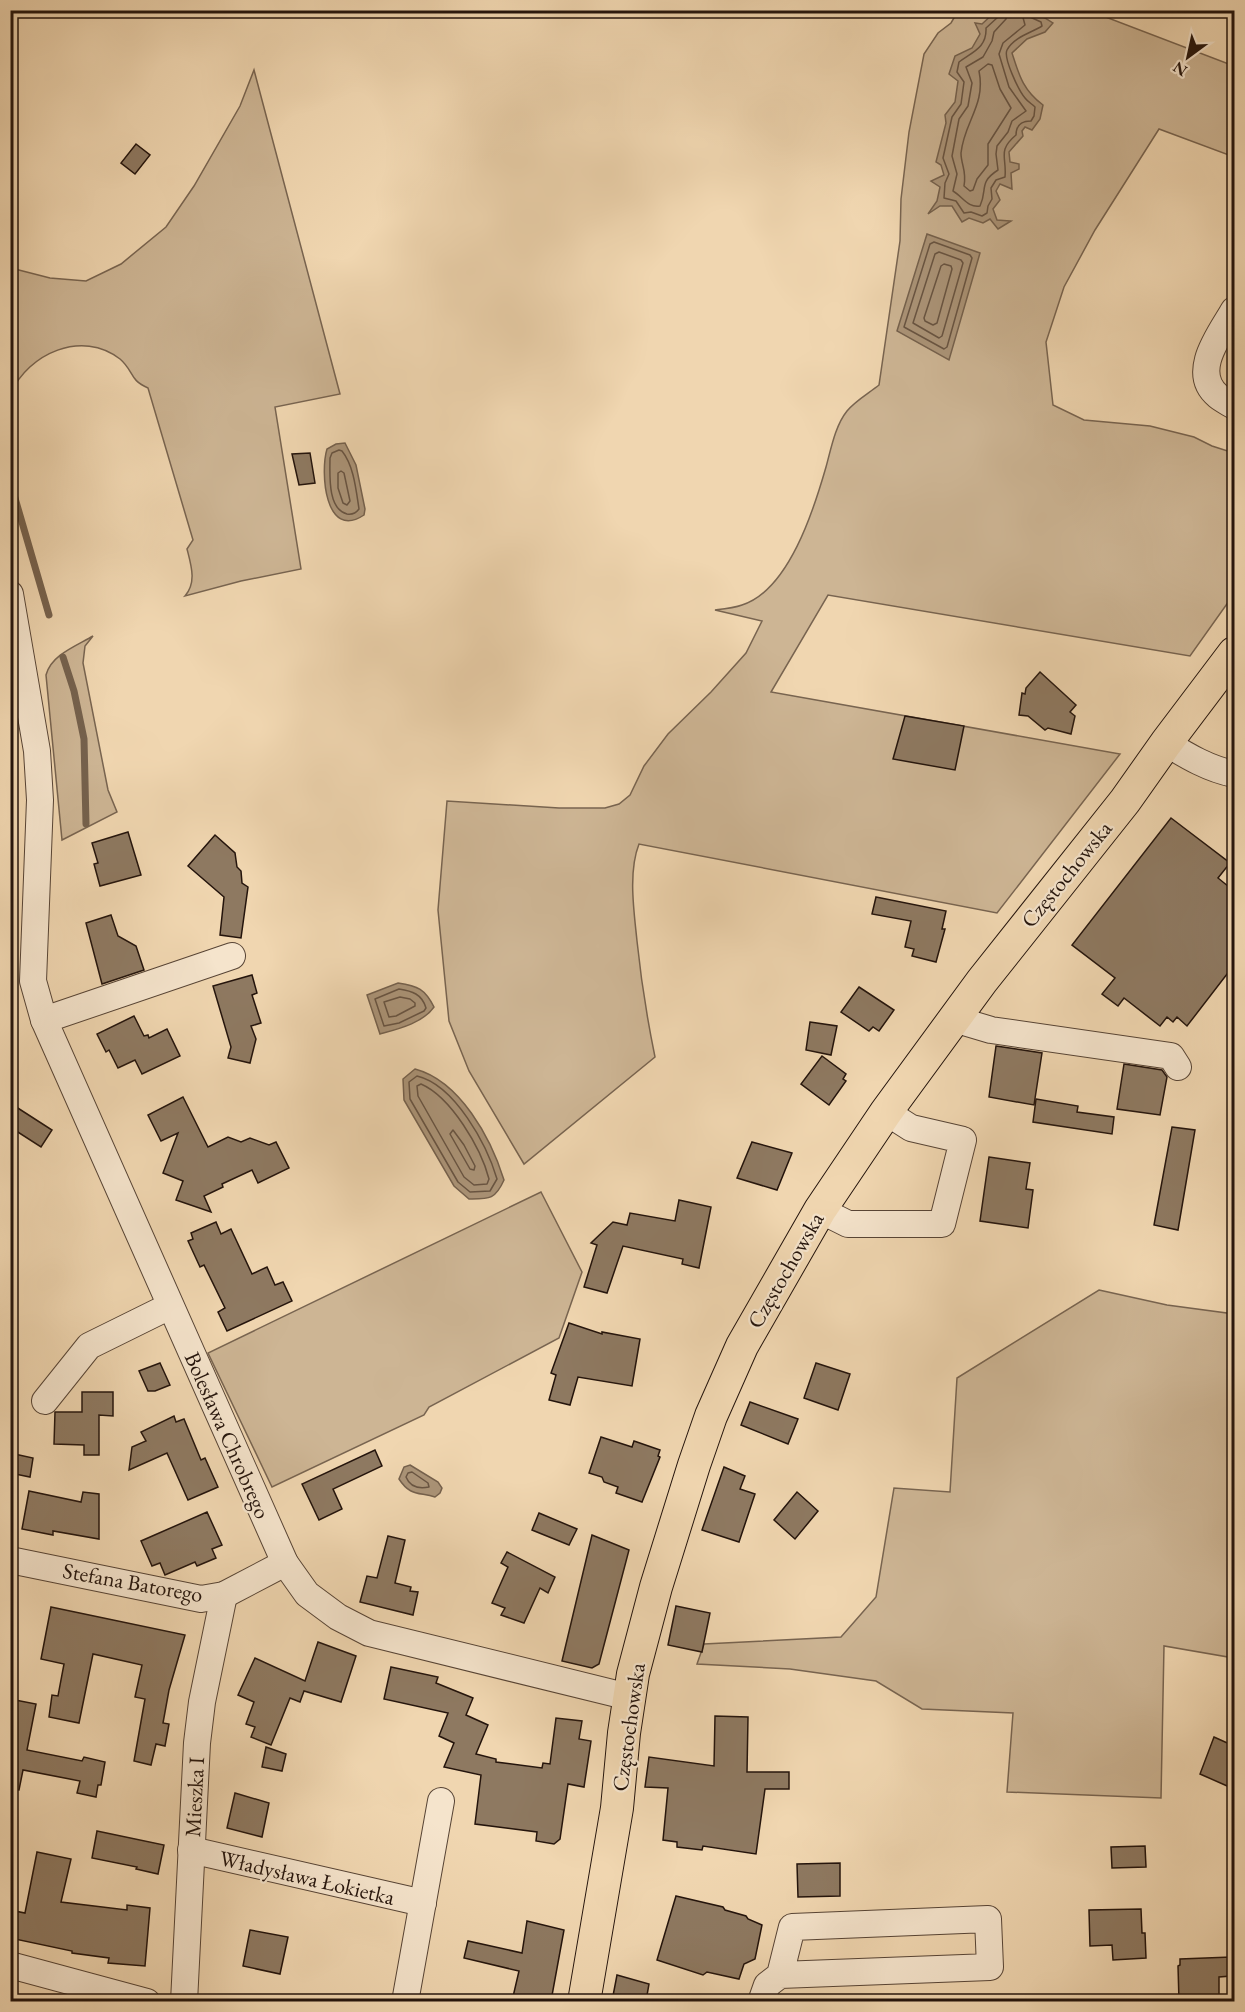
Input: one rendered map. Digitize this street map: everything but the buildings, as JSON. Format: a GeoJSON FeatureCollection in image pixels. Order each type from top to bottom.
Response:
{"type":"FeatureCollection","features":[{"type":"Feature","properties":{"kind":"main road","name":"Częstochowska"},"geometry":{"type":"LineString","coordinates":[[584,2001],[617,1808],[629,1697],[639,1649],[680,1508],[711,1416],[741,1346],[820,1210],[886,1112],[1032,915],[1125,801],[1166,742],[1234,653]]}},
{"type":"Feature","properties":{"kind":"street"},"geometry":{"type":"LineString","coordinates":[[1234,310],[1214,345],[1207,363],[1206,379],[1216,395],[1234,406]]}},
{"type":"Feature","properties":{"kind":"street","name":"Bolesława Chrobrego"},"geometry":{"type":"LineString","coordinates":[[10,594],[37,751],[40,800],[22,957],[33,981],[44,1020],[285,1563],[307,1594],[338,1617],[369,1633],[629,1697]]}},
{"type":"Feature","properties":{"kind":"street"},"geometry":{"type":"LineString","coordinates":[[1166,742],[1201,763],[1234,774]]}},
{"type":"Feature","properties":{"kind":"street"},"geometry":{"type":"LineString","coordinates":[[44,1020],[232,956]]}},
{"type":"Feature","properties":{"kind":"street"},"geometry":{"type":"LineString","coordinates":[[954,1019],[991,1030],[1171,1056],[1178,1067]]}},
{"type":"Feature","properties":{"kind":"street"},"geometry":{"type":"LineString","coordinates":[[820,1210],[848,1224],[942,1224],[963,1140],[911,1128],[886,1112]]}},
{"type":"Feature","properties":{"kind":"street"},"geometry":{"type":"LineString","coordinates":[[45,1401],[89,1346],[170,1306]]}},
{"type":"Feature","properties":{"kind":"street","name":"Stefana Batorego"},"geometry":{"type":"LineString","coordinates":[[10,1560],[201,1599],[224,1595],[285,1563]]}},
{"type":"Feature","properties":{"kind":"street","name":"Mieszka I"},"geometry":{"type":"LineString","coordinates":[[184,2001],[197,1743],[202,1702],[224,1595]]}},
{"type":"Feature","properties":{"kind":"street"},"geometry":{"type":"LineString","coordinates":[[405,2001],[441,1801]]}},
{"type":"Feature","properties":{"kind":"street","name":"Władysława Łokietka"},"geometry":{"type":"LineString","coordinates":[[191,1850],[423,1903]]}},
{"type":"Feature","properties":{"kind":"street"},"geometry":{"type":"LineString","coordinates":[[761,2001],[767,1985],[780,1975],[990,1967],[988,1919],[792,1927],[780,1975]]}},
{"type":"Feature","properties":{"kind":"street"},"geometry":{"type":"LineString","coordinates":[[10,1965],[147,2001]]}},
{"type":"Feature","properties":{"kind":"shaded area"},"geometry":{"type":"Polygon","coordinates":[[[958,11],[1090,11],[1234,66],[1234,157],[1159,129],[1095,230],[1064,287],[1046,342],[1053,405],[1084,420],[1150,426],[1194,437],[1234,453],[1234,594],[1190,656],[828,595],[771,692],[1120,754],[997,913],[639,844],[634,867],[633,905],[642,985],[655,1057],[524,1164],[469,1071],[449,1021],[438,910],[447,801],[559,808],[605,808],[619,804],[630,795],[644,766],[668,734],[711,692],[746,653],[762,621],[715,610],[739,606],[759,596],[786,566],[807,525],[839,424],[850,407],[879,385],[900,241],[901,199],[909,132],[924,54],[938,33],[951,23],[958,11]]]}},
{"type":"Feature","properties":{"kind":"shaded area"},"geometry":{"type":"Polygon","coordinates":[[[254,70],[340,394],[275,407],[301,569],[241,581],[185,596],[192,579],[187,549],[193,540],[148,388],[134,378],[120,359],[105,350],[89,346],[73,346],[43,357],[19,379],[11,393],[11,268],[50,278],[86,281],[121,264],[166,227],[194,186],[240,106],[254,70]]]}},
{"type":"Feature","properties":{"kind":"shaded area"},"geometry":{"type":"Polygon","coordinates":[[[93,636],[85,646],[83,663],[108,790],[117,812],[62,840],[46,675],[53,662],[59,657],[93,636]]]}},
{"type":"Feature","properties":{"kind":"shaded area"},"geometry":{"type":"Polygon","coordinates":[[[541,1192],[582,1272],[559,1338],[429,1407],[424,1415],[272,1487],[208,1353],[541,1192]]]}},
{"type":"Feature","properties":{"kind":"shaded area"},"geometry":{"type":"Polygon","coordinates":[[[1099,1290],[1167,1305],[1234,1314],[1234,1658],[1164,1646],[1161,1798],[1007,1792],[1013,1713],[922,1709],[876,1681],[790,1669],[697,1664],[704,1644],[841,1637],[876,1597],[894,1488],[950,1492],[957,1378],[1099,1290]]]}},
{"type":"Feature","properties":{"kind":"water"},"geometry":{"type":"Polygon","coordinates":[[[996,11],[1026,11],[1053,23],[1045,32],[1027,39],[1012,53],[1026,88],[1043,105],[1040,119],[1032,130],[1025,127],[1022,131],[1023,136],[1009,152],[1010,162],[1019,164],[1019,169],[1011,173],[1012,189],[1000,184],[996,191],[1000,200],[993,209],[997,220],[1011,221],[998,229],[990,219],[983,223],[969,218],[962,222],[952,206],[940,206],[928,214],[937,201],[940,187],[931,181],[944,175],[941,165],[936,162],[946,123],[945,115],[955,102],[958,81],[949,74],[955,56],[972,48],[980,34],[975,23],[982,24],[996,11]]]}},
{"type":"Feature","properties":{"kind":"water"},"geometry":{"type":"Polygon","coordinates":[[[927,234],[980,253],[949,360],[897,331],[927,234]]]}},
{"type":"Feature","properties":{"kind":"water"},"geometry":{"type":"Polygon","coordinates":[[[345,443],[356,465],[365,509],[364,515],[351,521],[341,519],[333,512],[325,487],[327,449],[336,444],[345,443]]]}},
{"type":"Feature","properties":{"kind":"water"},"geometry":{"type":"Polygon","coordinates":[[[398,983],[420,989],[434,1007],[417,1021],[380,1034],[367,995],[398,983]]]}},
{"type":"Feature","properties":{"kind":"water"},"geometry":{"type":"Polygon","coordinates":[[[415,1069],[431,1075],[446,1086],[472,1113],[491,1147],[504,1180],[498,1191],[491,1197],[469,1199],[454,1186],[404,1100],[403,1079],[415,1069]]]}},
{"type":"Feature","properties":{"kind":"water"},"geometry":{"type":"Polygon","coordinates":[[[410,1465],[438,1482],[442,1488],[440,1493],[435,1497],[407,1488],[399,1479],[404,1467],[410,1465]]]}},
{"type":"Feature","properties":{"kind":"waterway"},"geometry":{"type":"LineString","coordinates":[[10,481],[49,615]]}},
{"type":"Feature","properties":{"kind":"waterway"},"geometry":{"type":"LineString","coordinates":[[63,657],[74,691],[84,739],[86,824]]}}]}
